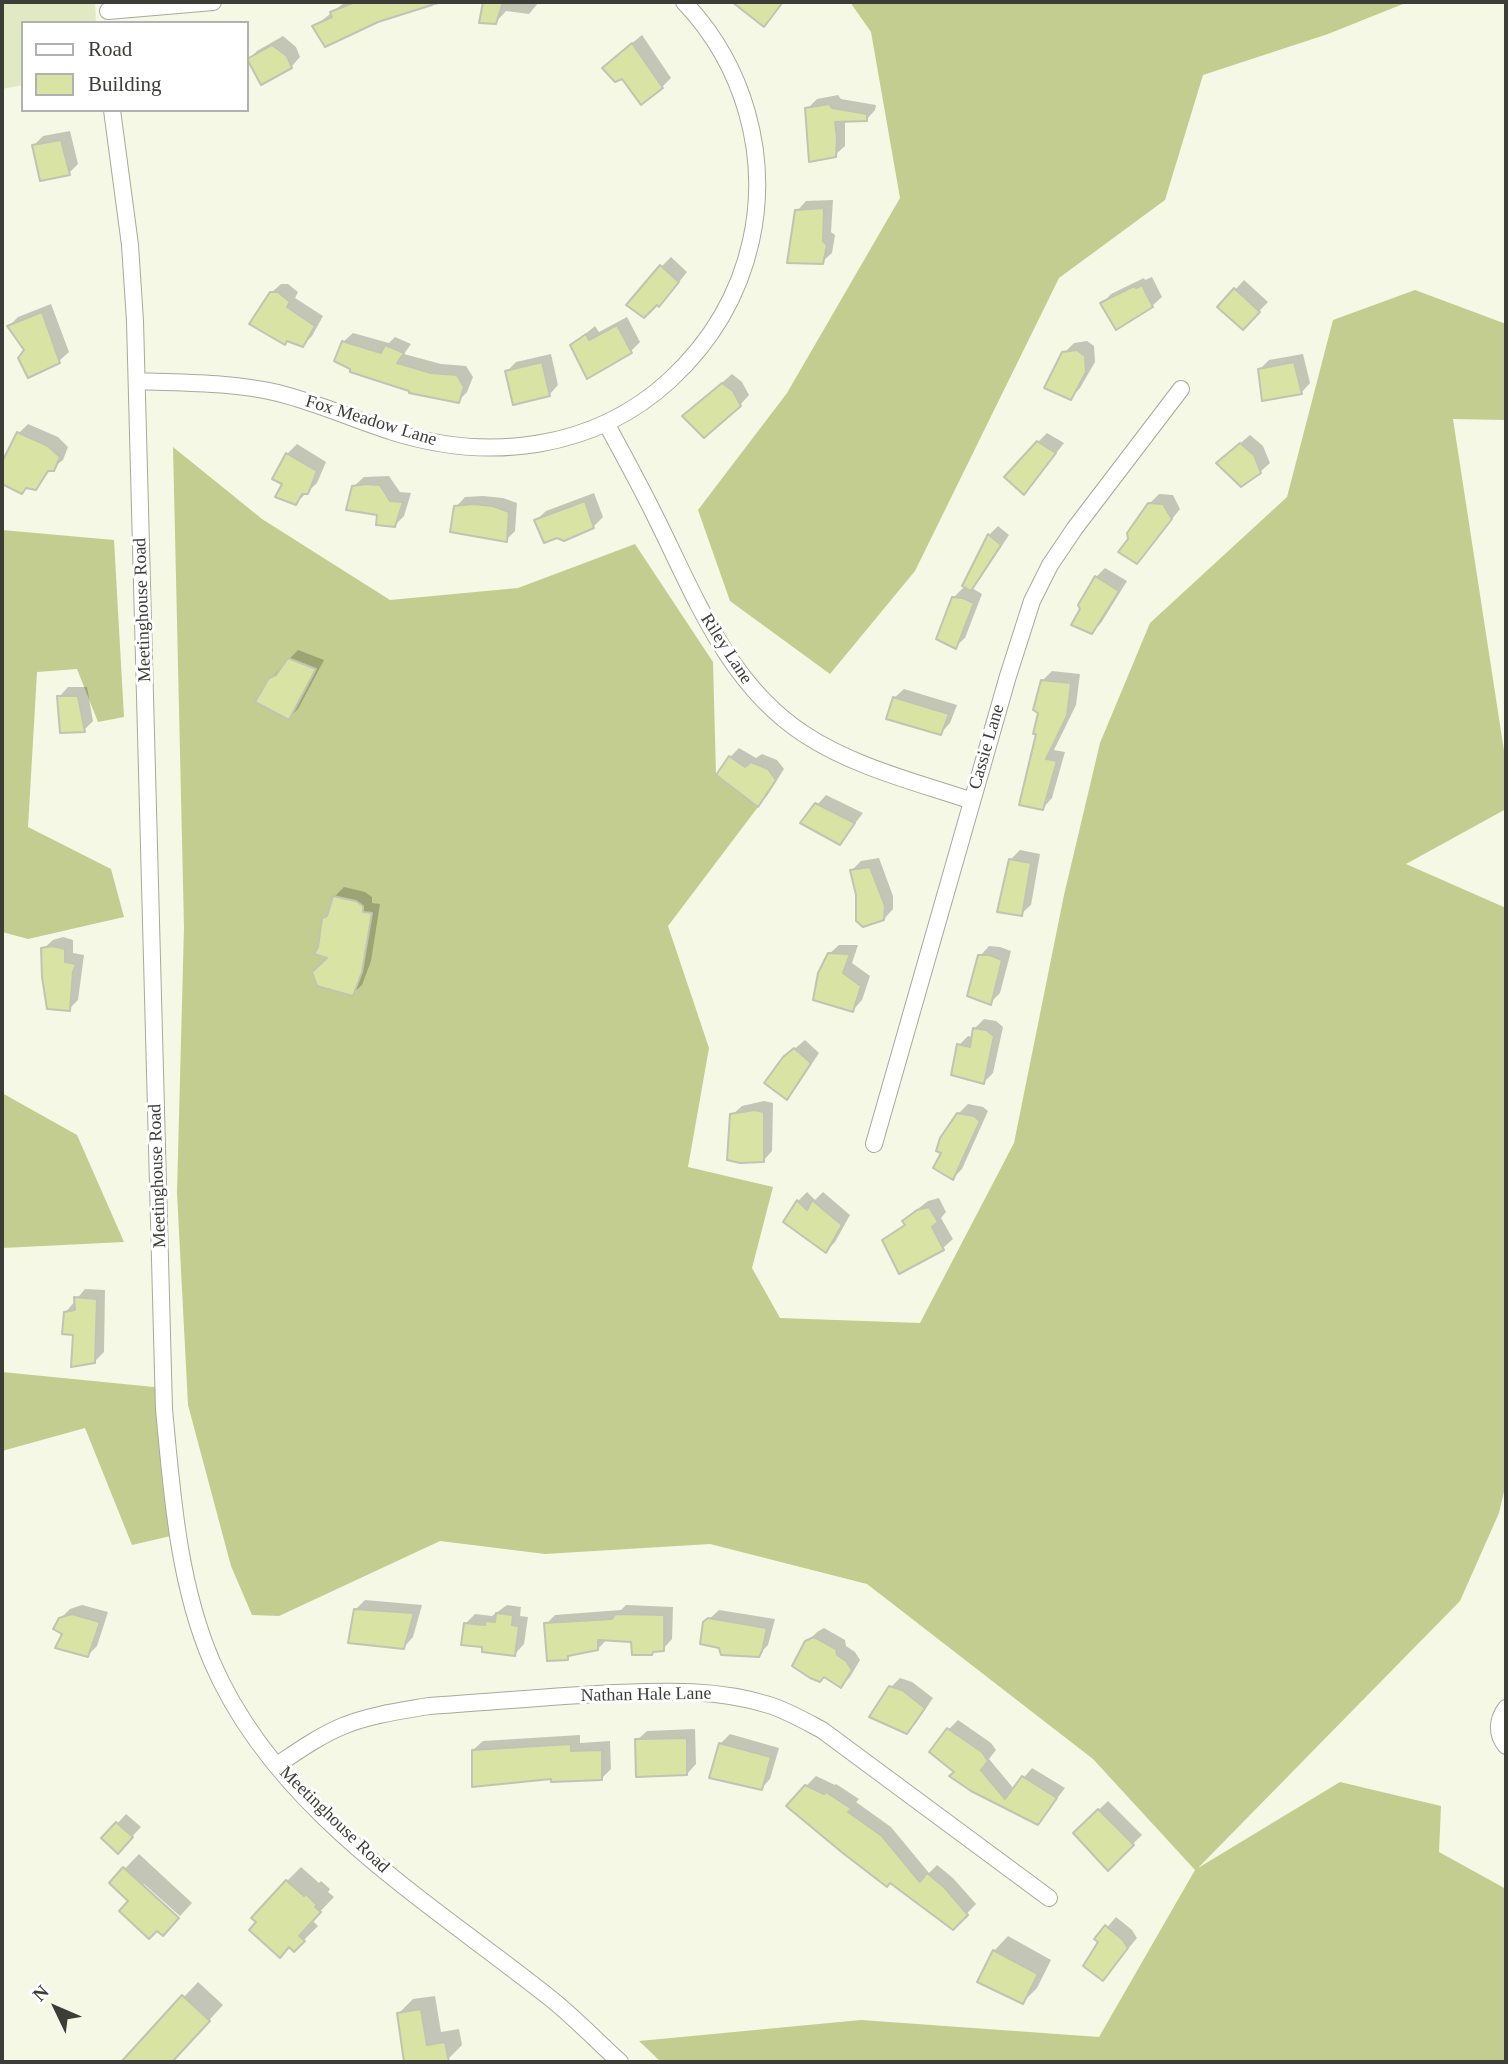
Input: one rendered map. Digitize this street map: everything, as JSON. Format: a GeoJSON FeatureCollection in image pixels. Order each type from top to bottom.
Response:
{"type":"FeatureCollection","features":[{"type":"Feature","properties":{"kind":"street"},"geometry":{"type":"LineString","coordinates":[[108,12],[213,2]]}},
{"type":"Feature","properties":{"kind":"street","name":"Fox Meadow Lane"},"geometry":{"type":"LineString","coordinates":[[136,381],[250,387],[305,400],[395,432],[462,447],[499,449],[572,437],[606,424],[634,408],[684,367],[723,316],[737,287],[754,225],[758,192],[757,160],[743,98],[731,68],[715,40],[684,2]]}},
{"type":"Feature","properties":{"kind":"street","name":"Meetinghouse Road"},"geometry":{"type":"LineString","coordinates":[[112,112],[130,245],[136,381],[162,1341],[168,1447],[186,1578],[213,1664],[234,1703],[277,1765],[328,1819],[379,1866],[553,2000],[620,2062]]}},
{"type":"Feature","properties":{"kind":"street","name":"Cassie Lane"},"geometry":{"type":"LineString","coordinates":[[874,1144],[1019,638],[1032,601],[1075,528],[1181,389]]}},
{"type":"Feature","properties":{"kind":"street","name":"Riley Lane"},"geometry":{"type":"LineString","coordinates":[[606,424],[654,513],[702,613],[725,653],[753,690],[806,736],[847,757],[972,801]]}},
{"type":"Feature","properties":{"kind":"street","name":"Nathan Hale Lane"},"geometry":{"type":"LineString","coordinates":[[277,1765],[321,1737],[345,1726],[416,1708],[596,1694],[686,1691],[723,1695],[769,1705],[822,1730],[1049,1898]]}},
{"type":"Feature","properties":{"kind":"street"},"geometry":{"type":"LineString","coordinates":[[1506,1708],[1499,1723],[1499,1732],[1506,1746]]}},
{"type":"Feature","properties":{"kind":"green space"},"geometry":{"type":"Polygon","coordinates":[[[2,2],[95,2],[96,21],[21,21],[21,85],[2,89],[2,2]]]}},
{"type":"Feature","properties":{"kind":"green space"},"geometry":{"type":"Polygon","coordinates":[[[850,2],[1408,2],[1328,34],[1203,75],[1165,200],[1059,278],[915,571],[830,674],[730,601],[698,510],[787,393],[900,198],[871,32],[850,2]]]}},
{"type":"Feature","properties":{"kind":"green space"},"geometry":{"type":"Polygon","coordinates":[[[1415,290],[1506,324],[1506,420],[1453,419],[1506,764],[1506,809],[1406,864],[1506,908],[1506,1483],[1499,1513],[1460,1601],[1198,1868],[1340,1782],[1441,1806],[1439,1852],[1506,1889],[1506,2062],[661,2062],[639,2041],[861,2020],[1099,2037],[1195,1870],[1093,1759],[867,1584],[710,1544],[545,1554],[440,1541],[279,1616],[252,1615],[231,1566],[188,1405],[177,1193],[184,927],[173,447],[262,519],[390,600],[518,588],[635,544],[713,662],[716,775],[758,807],[668,926],[709,1048],[688,1167],[773,1187],[752,1268],[780,1318],[920,1323],[1014,1143],[1064,895],[1100,743],[1150,623],[1287,497],[1333,320],[1415,290]]]}},
{"type":"Feature","properties":{"kind":"green space"},"geometry":{"type":"Polygon","coordinates":[[[2,530],[114,540],[124,717],[98,722],[77,669],[37,672],[28,827],[111,869],[124,917],[28,939],[2,932],[2,530]]]}},
{"type":"Feature","properties":{"kind":"green space"},"geometry":{"type":"Polygon","coordinates":[[[2,1093],[77,1135],[124,1242],[2,1248],[2,1093]]]}},
{"type":"Feature","properties":{"kind":"green space"},"geometry":{"type":"Polygon","coordinates":[[[2,1372],[164,1388],[179,1534],[132,1545],[85,1428],[2,1451],[2,1372]]]}},
{"type":"Feature","properties":{"kind":"building"},"geometry":{"type":"Polygon","coordinates":[[[355,2],[431,2],[432,5],[378,22],[325,47],[312,26],[332,17],[330,12],[355,2]]]}},
{"type":"Feature","properties":{"kind":"building"},"geometry":{"type":"Polygon","coordinates":[[[483,2],[503,2],[496,24],[479,23],[483,2]]]}},
{"type":"Feature","properties":{"kind":"building"},"geometry":{"type":"Polygon","coordinates":[[[732,2],[783,2],[764,27],[732,2]]]}},
{"type":"Feature","properties":{"kind":"building"},"geometry":{"type":"Polygon","coordinates":[[[632,43],[663,88],[641,105],[622,79],[615,82],[602,68],[632,43]]]}},
{"type":"Feature","properties":{"kind":"building"},"geometry":{"type":"Polygon","coordinates":[[[272,45],[287,56],[292,68],[261,85],[248,58],[272,45]]]}},
{"type":"Feature","properties":{"kind":"building"},"geometry":{"type":"Polygon","coordinates":[[[829,104],[832,108],[867,114],[867,121],[835,122],[836,157],[809,162],[805,108],[829,104]]]}},
{"type":"Feature","properties":{"kind":"building"},"geometry":{"type":"Polygon","coordinates":[[[61,140],[70,175],[40,181],[32,145],[61,140]]]}},
{"type":"Feature","properties":{"kind":"building"},"geometry":{"type":"Polygon","coordinates":[[[824,208],[823,241],[827,245],[823,264],[787,263],[795,210],[824,208]]]}},
{"type":"Feature","properties":{"kind":"building"},"geometry":{"type":"Polygon","coordinates":[[[660,265],[679,282],[659,307],[657,305],[644,318],[626,305],[660,265]]]}},
{"type":"Feature","properties":{"kind":"building"},"geometry":{"type":"Polygon","coordinates":[[[1142,285],[1153,307],[1116,330],[1100,303],[1134,286],[1136,288],[1142,285]]]}},
{"type":"Feature","properties":{"kind":"building"},"geometry":{"type":"Polygon","coordinates":[[[1234,288],[1260,312],[1243,330],[1217,307],[1234,288]]]}},
{"type":"Feature","properties":{"kind":"building"},"geometry":{"type":"Polygon","coordinates":[[[270,292],[278,292],[290,302],[287,307],[315,326],[303,347],[287,341],[285,345],[249,324],[270,292]]]}},
{"type":"Feature","properties":{"kind":"building"},"geometry":{"type":"Polygon","coordinates":[[[42,312],[60,363],[28,378],[18,358],[24,350],[7,326],[42,312]]]}},
{"type":"Feature","properties":{"kind":"building"},"geometry":{"type":"Polygon","coordinates":[[[617,325],[632,353],[587,379],[570,345],[586,334],[589,340],[617,325]]]}},
{"type":"Feature","properties":{"kind":"building"},"geometry":{"type":"Polygon","coordinates":[[[342,341],[381,353],[385,345],[404,353],[397,363],[431,373],[457,375],[464,387],[459,403],[409,393],[350,372],[350,369],[334,361],[342,341]]]}},
{"type":"Feature","properties":{"kind":"building"},"geometry":{"type":"Polygon","coordinates":[[[1077,350],[1085,356],[1086,372],[1071,400],[1044,388],[1062,352],[1077,350]]]}},
{"type":"Feature","properties":{"kind":"building"},"geometry":{"type":"Polygon","coordinates":[[[542,362],[550,396],[513,405],[505,371],[542,362]]]}},
{"type":"Feature","properties":{"kind":"building"},"geometry":{"type":"Polygon","coordinates":[[[1294,362],[1302,394],[1262,401],[1258,369],[1294,362]]]}},
{"type":"Feature","properties":{"kind":"building"},"geometry":{"type":"Polygon","coordinates":[[[722,383],[733,391],[741,406],[704,438],[682,416],[722,383]]]}},
{"type":"Feature","properties":{"kind":"building"},"geometry":{"type":"Polygon","coordinates":[[[17,432],[48,446],[60,457],[54,471],[48,471],[36,490],[26,488],[22,494],[2,484],[2,462],[17,432]]]}},
{"type":"Feature","properties":{"kind":"building"},"geometry":{"type":"Polygon","coordinates":[[[1037,441],[1056,453],[1024,495],[1004,477],[1037,441]]]}},
{"type":"Feature","properties":{"kind":"building"},"geometry":{"type":"Polygon","coordinates":[[[1240,443],[1254,455],[1261,473],[1241,487],[1216,463],[1240,443]]]}},
{"type":"Feature","properties":{"kind":"building"},"geometry":{"type":"Polygon","coordinates":[[[286,453],[317,471],[308,494],[302,494],[296,505],[275,497],[282,484],[272,479],[286,453]]]}},
{"type":"Feature","properties":{"kind":"building"},"geometry":{"type":"Polygon","coordinates":[[[380,485],[390,501],[403,502],[395,527],[376,525],[377,515],[346,510],[352,486],[380,485]]]}},
{"type":"Feature","properties":{"kind":"building"},"geometry":{"type":"Polygon","coordinates":[[[585,501],[594,528],[564,541],[557,538],[544,543],[534,520],[585,501]]]}},
{"type":"Feature","properties":{"kind":"building"},"geometry":{"type":"Polygon","coordinates":[[[1148,503],[1163,504],[1172,519],[1137,564],[1118,552],[1128,539],[1127,533],[1148,503]]]}},
{"type":"Feature","properties":{"kind":"building"},"geometry":{"type":"Polygon","coordinates":[[[454,506],[493,506],[509,512],[507,542],[450,532],[454,506]]]}},
{"type":"Feature","properties":{"kind":"building"},"geometry":{"type":"Polygon","coordinates":[[[988,534],[1001,545],[971,591],[962,586],[988,534]]]}},
{"type":"Feature","properties":{"kind":"building"},"geometry":{"type":"Polygon","coordinates":[[[1095,576],[1119,591],[1092,634],[1071,625],[1080,609],[1078,605],[1095,576]]]}},
{"type":"Feature","properties":{"kind":"building"},"geometry":{"type":"Polygon","coordinates":[[[952,597],[974,603],[956,649],[936,639],[952,597]]]}},
{"type":"Feature","properties":{"kind":"building"},"geometry":{"type":"Polygon","coordinates":[[[288,658],[316,669],[289,720],[255,702],[269,678],[276,675],[288,658]]]}},
{"type":"Feature","properties":{"kind":"building"},"geometry":{"type":"Polygon","coordinates":[[[1041,680],[1071,683],[1067,716],[1046,759],[1057,761],[1043,810],[1019,805],[1036,734],[1033,734],[1038,713],[1033,710],[1041,680]]]}},
{"type":"Feature","properties":{"kind":"building"},"geometry":{"type":"Polygon","coordinates":[[[57,696],[78,696],[85,732],[60,733],[57,696]]]}},
{"type":"Feature","properties":{"kind":"building"},"geometry":{"type":"Polygon","coordinates":[[[893,697],[949,714],[941,735],[886,719],[893,697]]]}},
{"type":"Feature","properties":{"kind":"building"},"geometry":{"type":"Polygon","coordinates":[[[729,756],[745,767],[751,762],[768,769],[776,780],[758,807],[716,775],[729,756]]]}},
{"type":"Feature","properties":{"kind":"building"},"geometry":{"type":"Polygon","coordinates":[[[815,803],[855,823],[840,845],[800,823],[815,803]]]}},
{"type":"Feature","properties":{"kind":"building"},"geometry":{"type":"Polygon","coordinates":[[[1009,859],[1031,863],[1022,916],[997,912],[1009,859]]]}},
{"type":"Feature","properties":{"kind":"building"},"geometry":{"type":"Polygon","coordinates":[[[870,867],[885,906],[884,920],[863,927],[856,921],[856,895],[850,870],[870,867]]]}},
{"type":"Feature","properties":{"kind":"building"},"geometry":{"type":"Polygon","coordinates":[[[333,896],[356,901],[363,906],[363,912],[372,913],[362,972],[353,996],[317,986],[312,972],[327,958],[314,954],[318,947],[322,918],[327,916],[333,896]]]}},
{"type":"Feature","properties":{"kind":"building"},"geometry":{"type":"Polygon","coordinates":[[[52,946],[65,949],[65,962],[76,964],[70,1011],[47,1009],[41,948],[52,946]]]}},
{"type":"Feature","properties":{"kind":"building"},"geometry":{"type":"Polygon","coordinates":[[[828,953],[850,954],[843,973],[861,986],[853,1012],[813,1000],[818,973],[828,953]]]}},
{"type":"Feature","properties":{"kind":"building"},"geometry":{"type":"Polygon","coordinates":[[[978,955],[990,955],[1002,960],[991,1005],[967,996],[978,955]]]}},
{"type":"Feature","properties":{"kind":"building"},"geometry":{"type":"Polygon","coordinates":[[[973,1028],[986,1030],[994,1036],[984,1084],[951,1075],[957,1044],[970,1047],[973,1028]]]}},
{"type":"Feature","properties":{"kind":"building"},"geometry":{"type":"Polygon","coordinates":[[[794,1048],[811,1063],[787,1100],[764,1083],[783,1057],[794,1048]]]}},
{"type":"Feature","properties":{"kind":"building"},"geometry":{"type":"Polygon","coordinates":[[[754,1110],[764,1112],[764,1162],[740,1163],[727,1160],[730,1114],[754,1110]]]}},
{"type":"Feature","properties":{"kind":"building"},"geometry":{"type":"Polygon","coordinates":[[[957,1113],[974,1116],[980,1121],[953,1180],[933,1168],[941,1153],[936,1151],[940,1138],[957,1113]]]}},
{"type":"Feature","properties":{"kind":"building"},"geometry":{"type":"Polygon","coordinates":[[[797,1200],[807,1210],[812,1200],[842,1225],[826,1253],[783,1222],[797,1200]]]}},
{"type":"Feature","properties":{"kind":"building"},"geometry":{"type":"Polygon","coordinates":[[[929,1207],[938,1222],[932,1227],[944,1250],[899,1274],[882,1240],[905,1225],[902,1221],[917,1210],[929,1207]]]}},
{"type":"Feature","properties":{"kind":"building"},"geometry":{"type":"Polygon","coordinates":[[[74,1297],[97,1299],[95,1363],[71,1367],[73,1335],[62,1334],[64,1312],[75,1310],[74,1297]]]}},
{"type":"Feature","properties":{"kind":"building"},"geometry":{"type":"Polygon","coordinates":[[[354,1609],[414,1613],[404,1649],[348,1643],[354,1609]]]}},
{"type":"Feature","properties":{"kind":"building"},"geometry":{"type":"Polygon","coordinates":[[[496,1613],[513,1615],[512,1625],[519,1626],[515,1656],[482,1652],[482,1647],[461,1645],[464,1623],[485,1625],[485,1621],[495,1622],[496,1613]]]}},
{"type":"Feature","properties":{"kind":"building"},"geometry":{"type":"Polygon","coordinates":[[[72,1614],[100,1622],[88,1657],[55,1648],[62,1634],[53,1629],[59,1618],[72,1614]]]}},
{"type":"Feature","properties":{"kind":"building"},"geometry":{"type":"Polygon","coordinates":[[[615,1614],[664,1615],[664,1651],[653,1652],[652,1655],[632,1655],[631,1642],[598,1640],[598,1650],[568,1656],[568,1660],[547,1661],[544,1623],[612,1619],[615,1614]]]}},
{"type":"Feature","properties":{"kind":"building"},"geometry":{"type":"Polygon","coordinates":[[[708,1618],[767,1628],[759,1657],[721,1655],[719,1648],[700,1644],[703,1622],[708,1618]]]}},
{"type":"Feature","properties":{"kind":"building"},"geometry":{"type":"Polygon","coordinates":[[[814,1637],[836,1649],[837,1655],[846,1661],[852,1670],[841,1688],[824,1677],[820,1682],[810,1678],[792,1666],[805,1641],[814,1637]]]}},
{"type":"Feature","properties":{"kind":"building"},"geometry":{"type":"Polygon","coordinates":[[[889,1686],[902,1690],[925,1708],[907,1734],[869,1717],[889,1686]]]}},
{"type":"Feature","properties":{"kind":"building"},"geometry":{"type":"Polygon","coordinates":[[[947,1728],[982,1752],[988,1761],[981,1770],[1005,1799],[1022,1776],[1057,1798],[1038,1825],[971,1791],[949,1776],[954,1772],[929,1752],[947,1728]]]}},
{"type":"Feature","properties":{"kind":"building"},"geometry":{"type":"Polygon","coordinates":[[[687,1738],[687,1775],[636,1777],[635,1739],[687,1738]]]}},
{"type":"Feature","properties":{"kind":"building"},"geometry":{"type":"Polygon","coordinates":[[[719,1743],[771,1757],[762,1790],[709,1778],[719,1743]]]}},
{"type":"Feature","properties":{"kind":"building"},"geometry":{"type":"Polygon","coordinates":[[[571,1744],[571,1751],[602,1750],[602,1780],[551,1782],[551,1779],[472,1787],[472,1750],[571,1744]]]}},
{"type":"Feature","properties":{"kind":"building"},"geometry":{"type":"Polygon","coordinates":[[[805,1785],[824,1794],[826,1792],[852,1809],[848,1812],[882,1836],[920,1882],[927,1873],[944,1887],[968,1915],[953,1930],[890,1883],[887,1887],[844,1854],[786,1806],[805,1785]]]}},
{"type":"Feature","properties":{"kind":"building"},"geometry":{"type":"Polygon","coordinates":[[[1098,1809],[1134,1845],[1108,1871],[1073,1833],[1098,1809]]]}},
{"type":"Feature","properties":{"kind":"building"},"geometry":{"type":"Polygon","coordinates":[[[116,1822],[133,1837],[118,1854],[101,1838],[116,1822]]]}},
{"type":"Feature","properties":{"kind":"building"},"geometry":{"type":"Polygon","coordinates":[[[123,1867],[179,1918],[163,1936],[157,1931],[149,1939],[119,1911],[128,1901],[109,1883],[123,1867]]]}},
{"type":"Feature","properties":{"kind":"building"},"geometry":{"type":"Polygon","coordinates":[[[286,1880],[304,1896],[306,1894],[321,1912],[299,1936],[305,1941],[294,1952],[289,1947],[280,1958],[249,1930],[256,1922],[251,1918],[286,1880]]]}},
{"type":"Feature","properties":{"kind":"building"},"geometry":{"type":"Polygon","coordinates":[[[1105,1925],[1123,1940],[1128,1948],[1103,1981],[1083,1966],[1098,1942],[1094,1939],[1105,1925]]]}},
{"type":"Feature","properties":{"kind":"building"},"geometry":{"type":"Polygon","coordinates":[[[993,1950],[1038,1974],[1023,2004],[977,1982],[993,1950]]]}},
{"type":"Feature","properties":{"kind":"building"},"geometry":{"type":"Polygon","coordinates":[[[182,1995],[210,2021],[172,2062],[121,2062],[182,1995]]]}},
{"type":"Feature","properties":{"kind":"building"},"geometry":{"type":"Polygon","coordinates":[[[421,2009],[427,2045],[445,2042],[449,2062],[404,2062],[397,2013],[421,2009]]]}}]}
